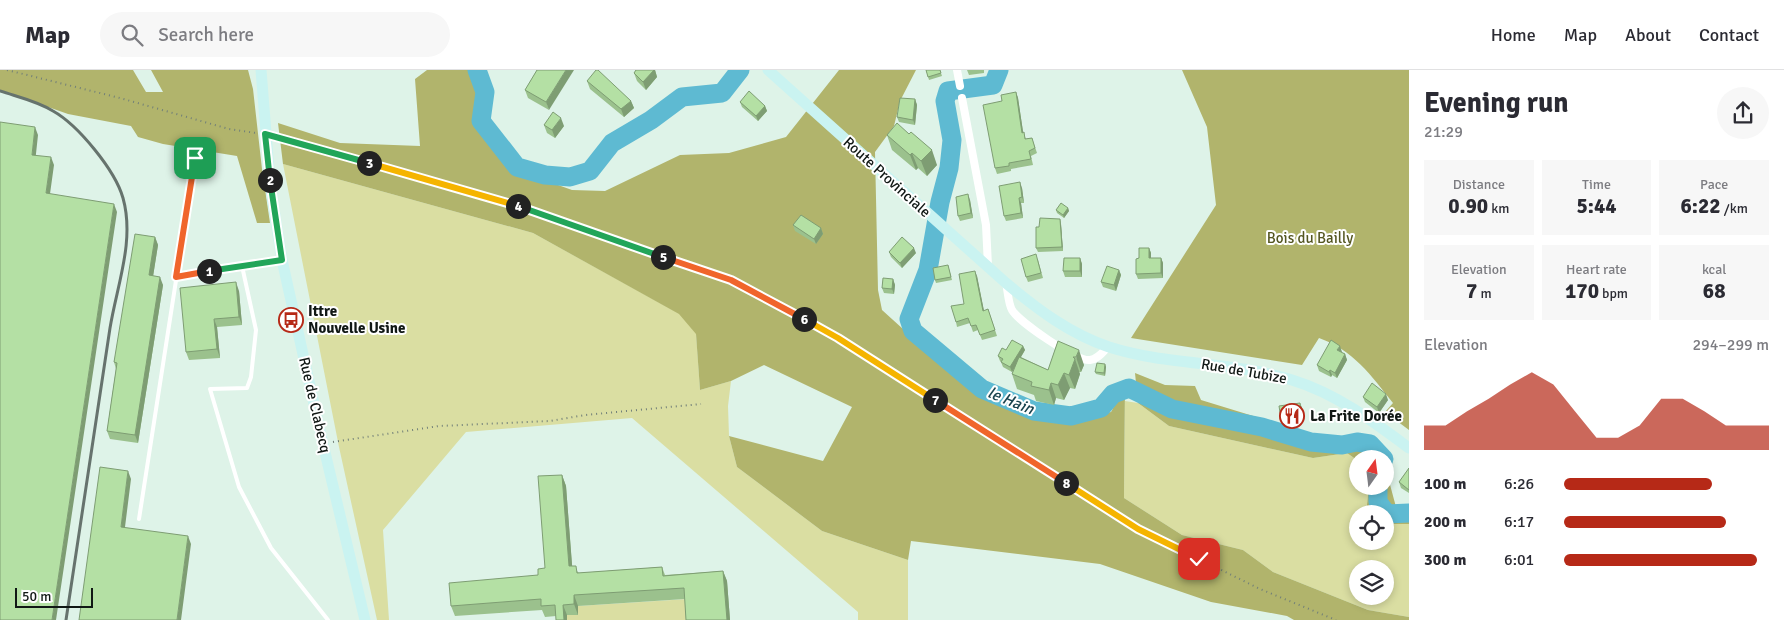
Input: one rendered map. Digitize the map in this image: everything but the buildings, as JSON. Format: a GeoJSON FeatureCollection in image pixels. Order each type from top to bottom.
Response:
{"type":"FeatureCollection","features":[{"type":"Feature","properties":{"kind":"main road","name":"Rue de Clabecq"},"geometry":{"type":"LineString","coordinates":[[261,70],[265,134],[282,260],[365,620]]}},
{"type":"Feature","properties":{"kind":"main road","name":"Route Provinciale"},"geometry":{"type":"LineString","coordinates":[[768,70],[947,232],[1034,306],[1062,325],[1083,336],[1108,346],[1150,356]]}},
{"type":"Feature","properties":{"kind":"main road","name":"Rue de Tubize"},"geometry":{"type":"LineString","coordinates":[[1150,356],[1268,374],[1292,380],[1317,389],[1341,401],[1409,448]]}},
{"type":"Feature","properties":{"kind":"street"},"geometry":{"type":"LineString","coordinates":[[957,70],[960,86]]}},
{"type":"Feature","properties":{"kind":"street"},"geometry":{"type":"LineString","coordinates":[[962,98],[986,224],[988,266]]}},
{"type":"Feature","properties":{"kind":"street"},"geometry":{"type":"LineString","coordinates":[[1006,283],[1012,310],[1022,320],[1058,346],[1088,361],[1097,359],[1108,346]]}},
{"type":"Feature","properties":{"kind":"lane"},"geometry":{"type":"LineString","coordinates":[[139,519],[195,158]]}},
{"type":"Feature","properties":{"kind":"lane"},"geometry":{"type":"LineString","coordinates":[[176,277],[282,260]]}},
{"type":"Feature","properties":{"kind":"lane"},"geometry":{"type":"LineString","coordinates":[[242,266],[256,330],[251,377],[247,388],[210,389],[239,487],[272,548],[328,620]]}},
{"type":"Feature","properties":{"kind":"path"},"geometry":{"type":"LineString","coordinates":[[7,70],[120,98],[229,129],[265,134],[502,201],[731,280],[838,338],[1138,529],[1260,589],[1336,620]]}},
{"type":"Feature","properties":{"kind":"path"},"geometry":{"type":"LineString","coordinates":[[323,444],[439,426],[550,421],[585,415],[701,404]]}},
{"type":"Feature","properties":{"kind":"green space"},"geometry":{"type":"Polygon","coordinates":[[[0,70],[133,70],[146,92],[163,92],[151,70],[248,70],[253,89],[270,223],[257,223],[237,156],[163,144],[138,137],[131,126],[68,114],[0,90],[0,70]]]}},
{"type":"Feature","properties":{"kind":"green space"},"geometry":{"type":"Polygon","coordinates":[[[427,70],[473,70],[471,74],[479,85],[476,115],[483,136],[505,166],[572,190],[605,191],[680,155],[729,153],[786,137],[839,70],[916,70],[900,101],[894,126],[875,152],[878,290],[882,310],[956,377],[1063,422],[1111,412],[1125,386],[1124,498],[1182,535],[1243,550],[1273,572],[1349,602],[1349,605],[1409,617],[1409,620],[1294,620],[1287,616],[1211,602],[1100,564],[911,541],[908,560],[822,531],[737,467],[729,436],[823,461],[852,407],[764,365],[731,381],[700,390],[696,334],[679,314],[533,233],[283,164],[278,123],[340,143],[420,146],[415,79],[427,70]]]}},
{"type":"Feature","properties":{"kind":"green space","name":"Bois du Bailly"},"geometry":{"type":"Polygon","coordinates":[[[1182,70],[1409,70],[1409,430],[1385,412],[1393,403],[1360,364],[1342,349],[1319,338],[1302,365],[1131,338],[1216,205],[1207,127],[1182,70]]]}},
{"type":"Feature","properties":{"kind":"green space"},"geometry":{"type":"Polygon","coordinates":[[[283,164],[533,233],[680,314],[696,333],[700,390],[731,381],[728,406],[729,436],[737,467],[822,531],[908,560],[908,620],[858,620],[858,612],[632,418],[466,432],[383,530],[389,620],[377,620],[339,447],[283,164]]]}},
{"type":"Feature","properties":{"kind":"green space"},"geometry":{"type":"Polygon","coordinates":[[[1135,373],[1165,385],[1195,386],[1201,400],[1263,419],[1303,436],[1327,440],[1358,436],[1373,450],[1349,450],[1349,454],[1347,453],[1313,458],[1169,426],[1138,403],[1135,373]]]}},
{"type":"Feature","properties":{"kind":"green space"},"geometry":{"type":"Polygon","coordinates":[[[1125,401],[1138,403],[1169,426],[1313,458],[1347,453],[1349,454],[1349,495],[1368,495],[1367,505],[1349,505],[1349,550],[1394,550],[1394,524],[1409,524],[1409,617],[1368,610],[1356,605],[1394,605],[1394,560],[1349,560],[1349,602],[1273,572],[1243,550],[1182,535],[1124,498],[1125,401]]]}},
{"type":"Feature","properties":{"kind":"green space"},"geometry":{"type":"Polygon","coordinates":[[[1368,495],[1393,495],[1396,507],[1409,507],[1409,524],[1394,524],[1394,505],[1367,505],[1368,495]]]}},
{"type":"Feature","properties":{"kind":"green space"},"geometry":{"type":"Polygon","coordinates":[[[688,599],[689,620],[567,620],[567,615],[578,614],[578,606],[688,599]]]}},
{"type":"Feature","properties":{"kind":"waterway","name":"le Hain"},"geometry":{"type":"LineString","coordinates":[[477,70],[485,92],[481,121],[517,167],[545,175],[570,177],[590,171],[612,143],[651,120],[682,97],[722,93],[740,70]]}},
{"type":"Feature","properties":{"kind":"waterway","name":"le Hain"},"geometry":{"type":"LineString","coordinates":[[999,70],[993,85],[948,91],[945,101],[952,140],[949,168],[940,202],[928,270],[909,319],[913,331],[982,389],[1034,411],[1071,416],[1101,408],[1113,394],[1129,388],[1172,409],[1262,427],[1311,442],[1342,445],[1357,442],[1370,444],[1376,450]]}},
{"type":"Feature","properties":{"kind":"waterway","name":"le Hain"},"geometry":{"type":"LineString","coordinates":[[1378,495],[1378,502],[1387,514],[1409,513]]}},
{"type":"Feature","properties":{"kind":"railway"},"geometry":{"type":"LineString","coordinates":[[0,91],[47,108],[63,118],[84,137],[104,162],[119,187],[126,214],[127,230],[124,263],[110,328],[66,620]]}},
{"type":"Feature","properties":{"kind":"place","name":"Ittre Nouvelle Usine"},"geometry":{"type":"Point","coordinates":[291,320]}},
{"type":"Feature","properties":{"kind":"place","name":"La Frite Dorée"},"geometry":{"type":"Point","coordinates":[1292,416]}},
{"type":"Feature","properties":{"kind":"route"},"geometry":{"type":"LineString","coordinates":[[195,158],[176,277],[282,260],[270,183],[265,134],[502,201],[731,280],[838,338],[1138,529],[1199,559]]}}]}
